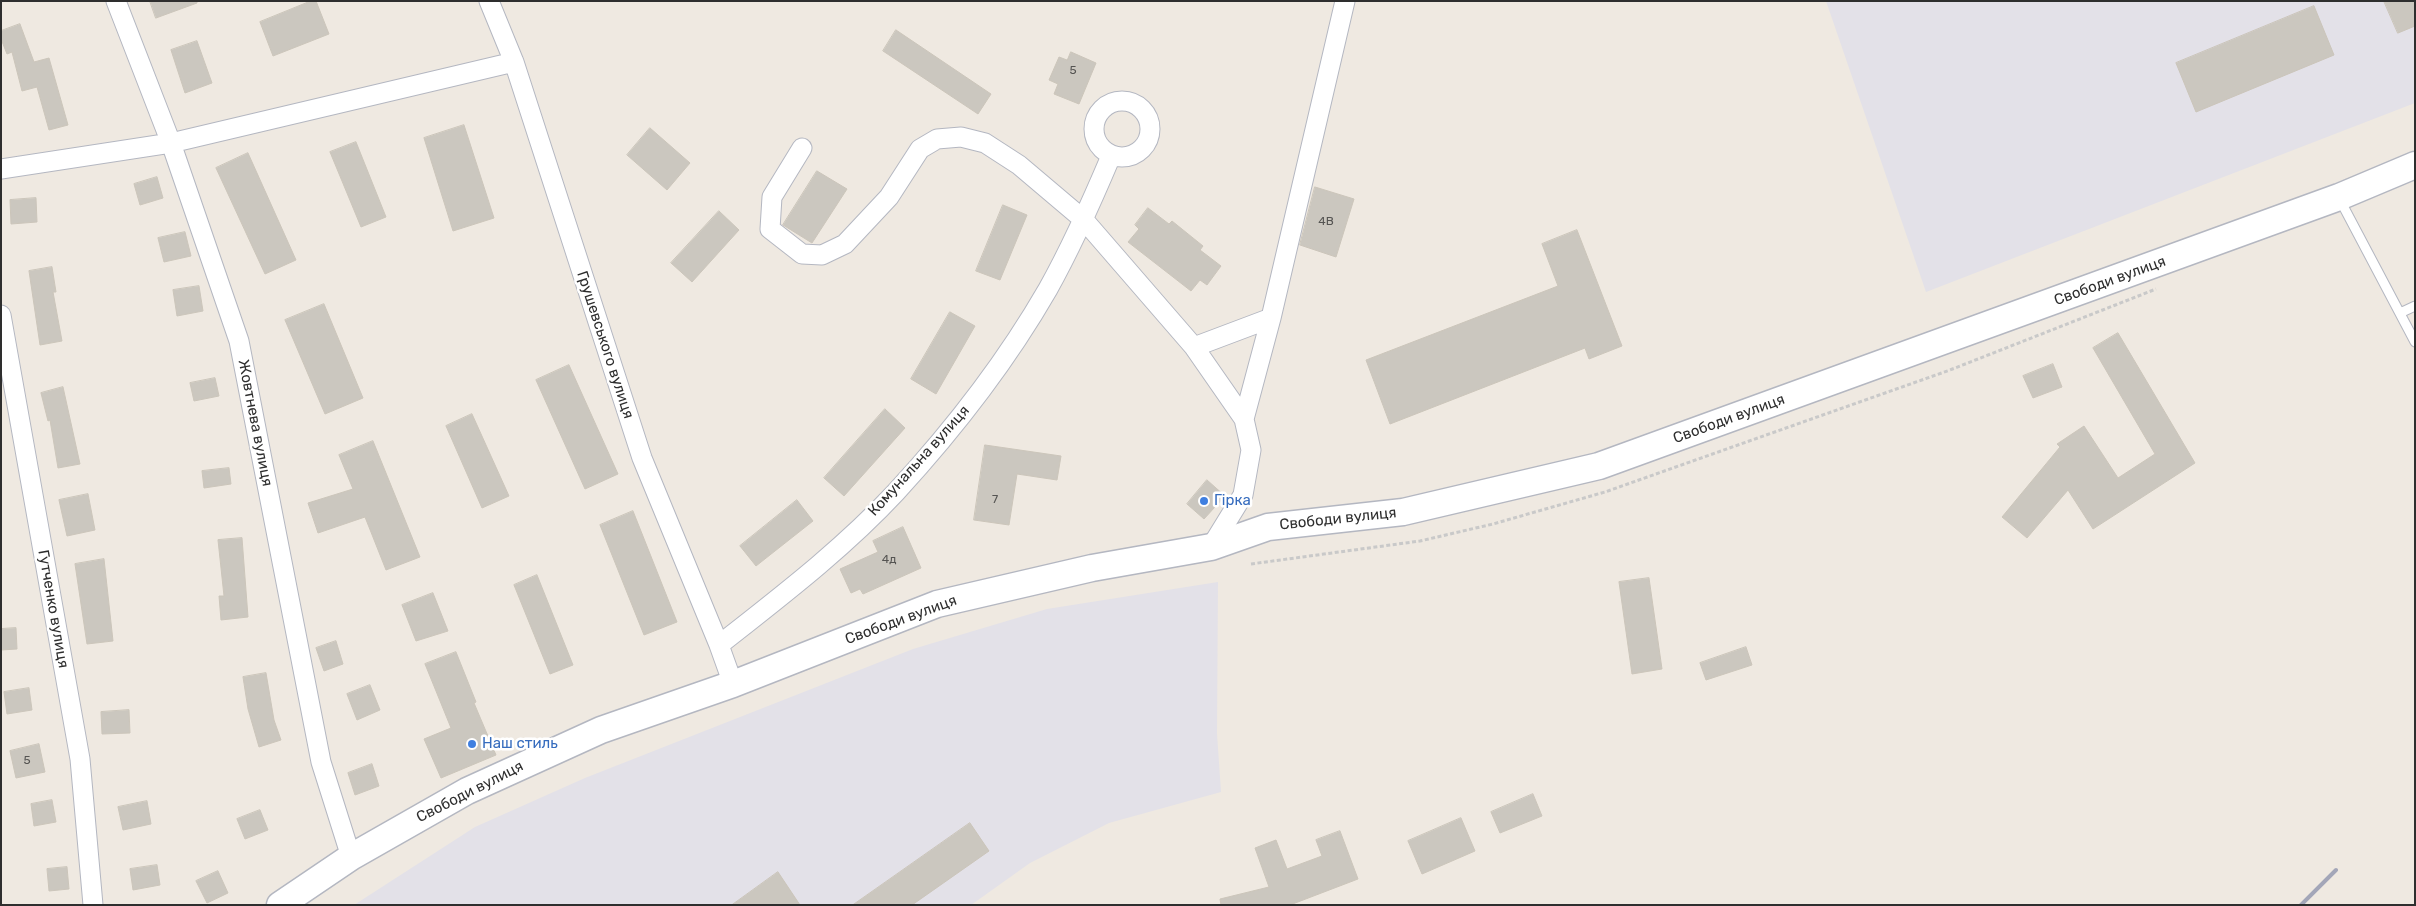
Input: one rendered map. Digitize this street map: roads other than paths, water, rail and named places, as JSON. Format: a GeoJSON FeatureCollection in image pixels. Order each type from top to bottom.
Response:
{"type":"FeatureCollection","features":[{"type":"Feature","properties":{"kind":"main road","name":"Свободи вулиця"},"geometry":{"type":"LineString","coordinates":[[280,905],[351,857],[467,790],[601,730],[733,684],[937,604],[1092,568],[1211,547],[1268,527],[1403,512],[1599,466],[2339,197],[2415,165]]}},
{"type":"Feature","properties":{"kind":"street","name":"Жовтнева вулиця"},"geometry":{"type":"LineString","coordinates":[[116,1],[171,143],[239,341],[321,762],[351,857]]}},
{"type":"Feature","properties":{"kind":"street","name":"Грушевського вулиця"},"geometry":{"type":"LineString","coordinates":[[489,1],[514,62],[642,458],[733,684]]}},
{"type":"Feature","properties":{"kind":"street"},"geometry":{"type":"LineString","coordinates":[[1244,420],[1271,318],[1344,1]]}},
{"type":"Feature","properties":{"kind":"street"},"geometry":{"type":"LineString","coordinates":[[1,169],[171,143],[514,62]]}},
{"type":"Feature","properties":{"kind":"street"},"geometry":{"type":"LineString","coordinates":[[802,148],[772,197],[770,229],[802,254],[822,255],[845,244],[889,197],[920,149],[937,139],[961,137],[986,143],[1019,164],[1084,220],[1194,347],[1244,420],[1251,450],[1243,496],[1211,547]]}},
{"type":"Feature","properties":{"kind":"street","name":"Комунальна вулиця"},"geometry":{"type":"LineString","coordinates":[[719,646],[820,564],[895,493],[961,418],[1043,296],[1084,220],[1111,156]]}},
{"type":"Feature","properties":{"kind":"street","name":"Гутченко вулиця"},"geometry":{"type":"LineString","coordinates":[[1,315],[80,759],[93,905]]}},
{"type":"Feature","properties":{"kind":"street"},"geometry":{"type":"LineString","coordinates":[[1194,347],[1271,318]]}},
{"type":"Feature","properties":{"kind":"lane"},"geometry":{"type":"LineString","coordinates":[[2339,197],[2415,342]]}},
{"type":"Feature","properties":{"kind":"lane"},"geometry":{"type":"LineString","coordinates":[[2400,313],[2415,306]]}},
{"type":"Feature","properties":{"kind":"railway"},"geometry":{"type":"LineString","coordinates":[[2301,905],[2336,870]]}},
{"type":"Feature","properties":{"kind":"place","name":"Гірка"},"geometry":{"type":"Point","coordinates":[1204,501]}},
{"type":"Feature","properties":{"kind":"place","name":"Наш стиль"},"geometry":{"type":"Point","coordinates":[472,744]}}]}
